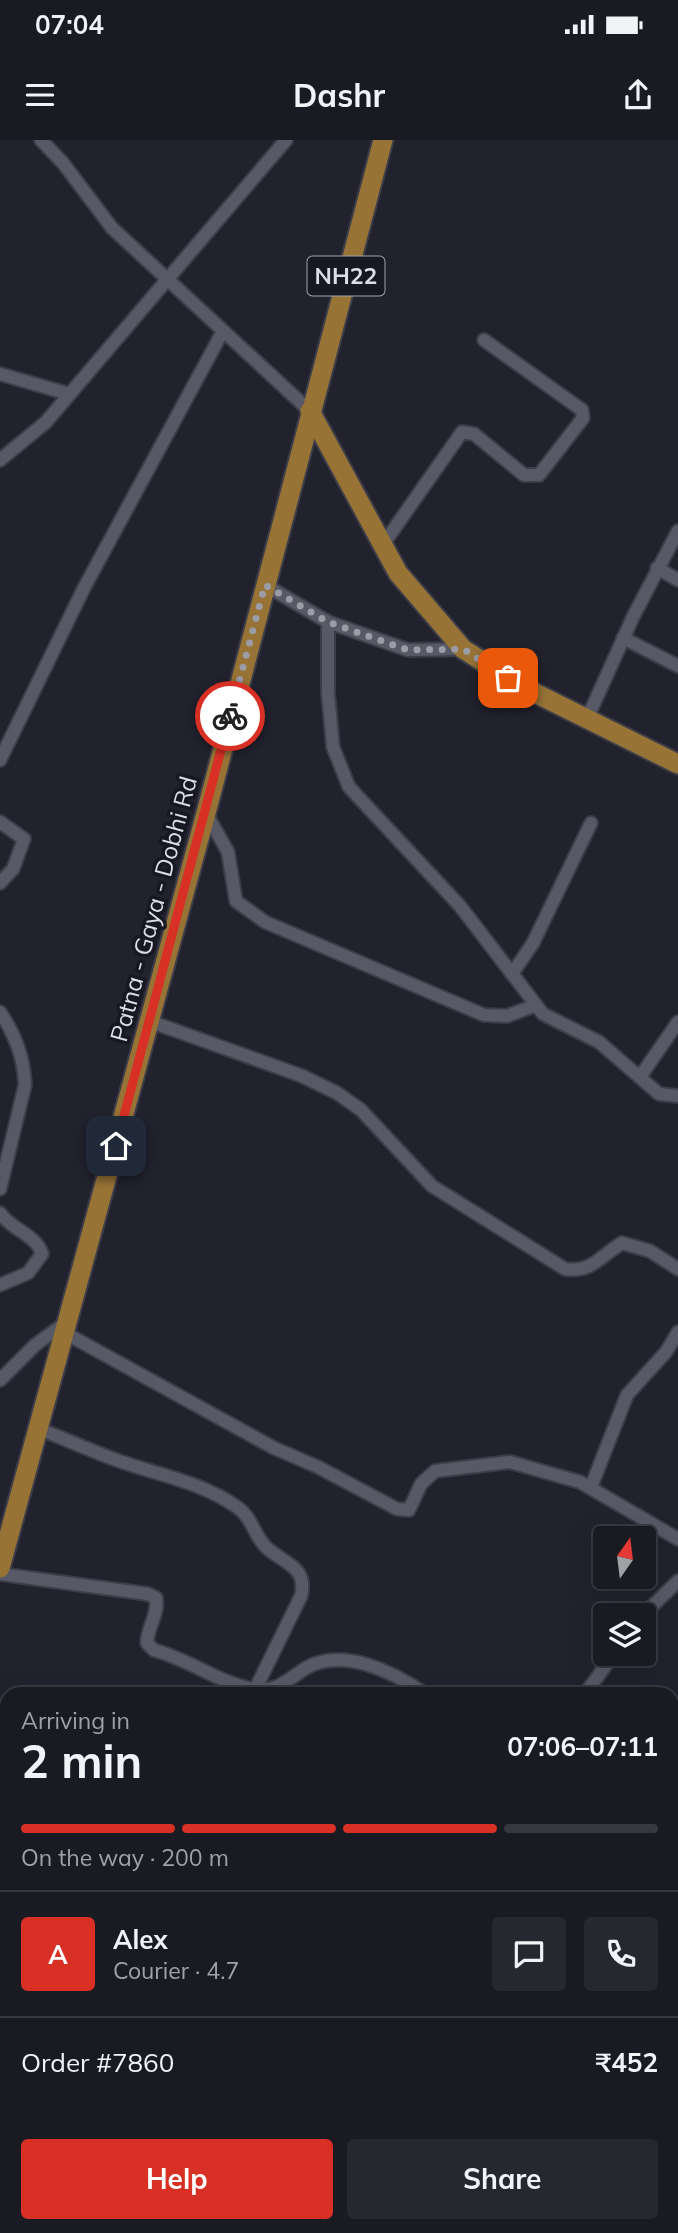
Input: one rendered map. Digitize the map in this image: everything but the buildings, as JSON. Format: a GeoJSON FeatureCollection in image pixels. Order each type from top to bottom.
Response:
{"type":"FeatureCollection","features":[{"type":"Feature","properties":{"kind":"main road","name":"Patna - Gaya - Dobhi Rd"},"geometry":{"type":"LineString","coordinates":[[0,1568],[206,813],[383,140]]}},
{"type":"Feature","properties":{"kind":"main road"},"geometry":{"type":"LineString","coordinates":[[310,411],[382,546],[416,597],[463,649],[523,687],[678,764]]}},
{"type":"Feature","properties":{"kind":"street"},"geometry":{"type":"LineString","coordinates":[[41,140],[63,163],[112,228],[310,411]]}},
{"type":"Feature","properties":{"kind":"street"},"geometry":{"type":"LineString","coordinates":[[0,460],[46,422],[286,140]]}},
{"type":"Feature","properties":{"kind":"street"},"geometry":{"type":"LineString","coordinates":[[0,760],[84,588],[223,331]]}},
{"type":"Feature","properties":{"kind":"street"},"geometry":{"type":"LineString","coordinates":[[382,546],[462,432],[474,434],[524,475],[534,477],[539,475],[583,418],[582,410],[484,340]]}},
{"type":"Feature","properties":{"kind":"street"},"geometry":{"type":"LineString","coordinates":[[0,374],[69,394]]}},
{"type":"Feature","properties":{"kind":"street"},"geometry":{"type":"LineString","coordinates":[[587,719],[623,638],[678,531]]}},
{"type":"Feature","properties":{"kind":"street"},"geometry":{"type":"LineString","coordinates":[[657,568],[678,580]]}},
{"type":"Feature","properties":{"kind":"street"},"geometry":{"type":"LineString","coordinates":[[265,585],[328,622],[408,650],[463,649]]}},
{"type":"Feature","properties":{"kind":"street"},"geometry":{"type":"LineString","coordinates":[[328,622],[328,693],[333,747],[348,787],[454,899],[536,1004],[554,1022],[599,1042],[659,1094],[678,1096]]}},
{"type":"Feature","properties":{"kind":"street"},"geometry":{"type":"LineString","coordinates":[[623,638],[678,666]]}},
{"type":"Feature","properties":{"kind":"street"},"geometry":{"type":"LineString","coordinates":[[206,813],[228,852],[236,901],[265,922],[484,1015],[507,1016],[536,1004]]}},
{"type":"Feature","properties":{"kind":"street"},"geometry":{"type":"LineString","coordinates":[[0,822],[24,839],[13,869],[0,883]]}},
{"type":"Feature","properties":{"kind":"street"},"geometry":{"type":"LineString","coordinates":[[512,974],[533,943],[591,823]]}},
{"type":"Feature","properties":{"kind":"street"},"geometry":{"type":"LineString","coordinates":[[0,1012],[17,1040],[24,1068],[22,1098],[2,1169],[0,1189]]}},
{"type":"Feature","properties":{"kind":"street"},"geometry":{"type":"LineString","coordinates":[[149,1021],[241,1057],[302,1076],[337,1093],[361,1110],[432,1186],[565,1269],[579,1271],[590,1268],[622,1243],[650,1251],[678,1269]]}},
{"type":"Feature","properties":{"kind":"street"},"geometry":{"type":"LineString","coordinates":[[640,1077],[678,1022]]}},
{"type":"Feature","properties":{"kind":"street"},"geometry":{"type":"LineString","coordinates":[[0,1213],[7,1223],[39,1246],[42,1254],[28,1273],[0,1284]]}},
{"type":"Feature","properties":{"kind":"street"},"geometry":{"type":"LineString","coordinates":[[0,1380],[35,1345],[67,1327],[274,1448],[318,1466],[397,1510],[409,1510],[428,1475],[444,1467],[510,1462],[591,1487],[615,1505],[678,1539]]}},
{"type":"Feature","properties":{"kind":"street"},"geometry":{"type":"LineString","coordinates":[[591,1487],[627,1395],[666,1352],[678,1332]]}},
{"type":"Feature","properties":{"kind":"street"},"geometry":{"type":"LineString","coordinates":[[37,1428],[121,1461],[197,1486],[236,1506],[248,1516],[266,1548],[299,1570],[304,1585],[301,1596],[256,1687]]}},
{"type":"Feature","properties":{"kind":"street"},"geometry":{"type":"LineString","coordinates":[[0,1574],[148,1594],[156,1598],[158,1605],[147,1636],[147,1643],[154,1650],[242,1687]]}},
{"type":"Feature","properties":{"kind":"street"},"geometry":{"type":"LineString","coordinates":[[655,1603],[678,1581]]}},
{"type":"Feature","properties":{"kind":"street"},"geometry":{"type":"LineString","coordinates":[[274,1687],[309,1666],[345,1659],[400,1679],[413,1687]]}},
{"type":"Feature","properties":{"kind":"street"},"geometry":{"type":"LineString","coordinates":[[594,1687],[607,1666]]}},
{"type":"Feature","properties":{"kind":"way so far"},"geometry":{"type":"LineString","coordinates":[[230,716],[265,585],[328,622],[408,650],[463,649],[508,678]]}},
{"type":"Feature","properties":{"kind":"route"},"geometry":{"type":"LineString","coordinates":[[116,1146],[230,716]]}}]}
